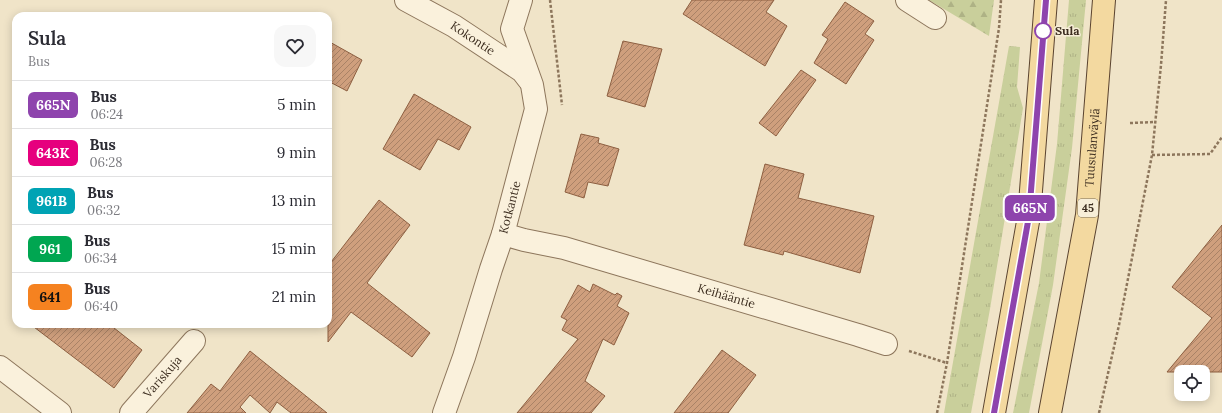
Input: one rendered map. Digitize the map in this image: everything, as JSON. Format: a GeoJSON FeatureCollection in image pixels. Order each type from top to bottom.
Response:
{"type":"FeatureCollection","features":[{"type":"Feature","properties":{"kind":"main road"},"geometry":{"type":"LineString","coordinates":[[994,413],[1029,216],[1046,0]]}},
{"type":"Feature","properties":{"kind":"main road","name":"Tuusulanväylä"},"geometry":{"type":"LineString","coordinates":[[1050,413],[1087,215],[1104,0]]}},
{"type":"Feature","properties":{"kind":"street","name":"Kokontie"},"geometry":{"type":"LineString","coordinates":[[406,0],[454,26],[522,71],[532,85]]}},
{"type":"Feature","properties":{"kind":"street","name":"Kotkantie"},"geometry":{"type":"LineString","coordinates":[[444,413],[464,357],[503,234],[536,109],[532,85],[512,29],[520,0]]}},
{"type":"Feature","properties":{"kind":"street"},"geometry":{"type":"LineString","coordinates":[[907,0],[935,18]]}},
{"type":"Feature","properties":{"kind":"street","name":"Keihääntie"},"geometry":{"type":"LineString","coordinates":[[503,234],[564,248],[886,344]]}},
{"type":"Feature","properties":{"kind":"street","name":"Variskuja"},"geometry":{"type":"LineString","coordinates":[[131,413],[194,341]]}},
{"type":"Feature","properties":{"kind":"street"},"geometry":{"type":"LineString","coordinates":[[0,367],[60,413]]}},
{"type":"Feature","properties":{"kind":"path"},"geometry":{"type":"LineString","coordinates":[[937,413],[947,363],[999,28],[1001,0]]}},
{"type":"Feature","properties":{"kind":"path"},"geometry":{"type":"LineString","coordinates":[[1100,413],[1119,325],[1152,155],[1162,65],[1166,0]]}},
{"type":"Feature","properties":{"kind":"path"},"geometry":{"type":"LineString","coordinates":[[1130,123],[1155,122]]}},
{"type":"Feature","properties":{"kind":"path"},"geometry":{"type":"LineString","coordinates":[[1152,155],[1210,154],[1222,137]]}},
{"type":"Feature","properties":{"kind":"path"},"geometry":{"type":"LineString","coordinates":[[886,344],[947,363]]}},
{"type":"Feature","properties":{"kind":"green space"},"geometry":{"type":"Polygon","coordinates":[[[929,0],[994,0],[989,36],[929,0]]]}},
{"type":"Feature","properties":{"kind":"green space"},"geometry":{"type":"Polygon","coordinates":[[[1069,0],[1086,0],[1072,148],[1053,285],[1029,413],[1013,413],[1039,283],[1057,144],[1069,0]]]}},
{"type":"Feature","properties":{"kind":"green space"},"geometry":{"type":"Polygon","coordinates":[[[1009,46],[1020,47],[1017,87],[1023,108],[990,309],[971,413],[944,413],[1009,46]]]}},
{"type":"Feature","properties":{"kind":"building"},"geometry":{"type":"Polygon","coordinates":[[[692,0],[774,0],[766,12],[787,26],[765,66],[683,14],[692,0]]]}},
{"type":"Feature","properties":{"kind":"building"},"geometry":{"type":"Polygon","coordinates":[[[845,2],[874,21],[865,34],[874,40],[846,84],[814,63],[828,39],[822,35],[845,2]]]}},
{"type":"Feature","properties":{"kind":"building"},"geometry":{"type":"Polygon","coordinates":[[[623,41],[662,49],[645,107],[607,96],[623,41]]]}},
{"type":"Feature","properties":{"kind":"building"},"geometry":{"type":"Polygon","coordinates":[[[332,43],[362,60],[347,91],[332,83],[332,43]]]}},
{"type":"Feature","properties":{"kind":"building"},"geometry":{"type":"Polygon","coordinates":[[[801,70],[816,80],[776,136],[759,123],[801,70]]]}},
{"type":"Feature","properties":{"kind":"building"},"geometry":{"type":"Polygon","coordinates":[[[414,94],[471,127],[459,150],[438,139],[420,170],[383,149],[414,94]]]}},
{"type":"Feature","properties":{"kind":"building"},"geometry":{"type":"Polygon","coordinates":[[[581,134],[599,138],[598,143],[619,149],[608,186],[588,182],[584,198],[565,192],[581,134]]]}},
{"type":"Feature","properties":{"kind":"building"},"geometry":{"type":"Polygon","coordinates":[[[765,164],[804,174],[798,198],[874,216],[860,273],[784,251],[783,255],[744,245],[765,164]]]}},
{"type":"Feature","properties":{"kind":"building"},"geometry":{"type":"Polygon","coordinates":[[[379,200],[410,225],[367,283],[430,333],[412,357],[351,312],[328,342],[328,328],[332,328],[332,261],[379,200]]]}},
{"type":"Feature","properties":{"kind":"building"},"geometry":{"type":"Polygon","coordinates":[[[1222,225],[1222,372],[1210,372],[1210,365],[1174,365],[1174,372],[1167,372],[1212,318],[1172,287],[1222,225]]]}},
{"type":"Feature","properties":{"kind":"building"},"geometry":{"type":"Polygon","coordinates":[[[593,284],[615,295],[617,293],[622,296],[617,306],[629,313],[614,345],[603,339],[585,381],[605,396],[591,413],[517,413],[578,339],[562,330],[567,320],[561,317],[578,285],[590,292],[593,284]]]}},
{"type":"Feature","properties":{"kind":"building"},"geometry":{"type":"Polygon","coordinates":[[[35,328],[114,328],[142,350],[114,388],[35,328]]]}},
{"type":"Feature","properties":{"kind":"building"},"geometry":{"type":"Polygon","coordinates":[[[722,350],[756,375],[728,413],[674,413],[722,350]]]}},
{"type":"Feature","properties":{"kind":"building"},"geometry":{"type":"Polygon","coordinates":[[[250,351],[327,413],[291,413],[277,402],[270,413],[250,395],[240,407],[246,413],[187,413],[211,384],[220,391],[250,351]]]}},
{"type":"Feature","properties":{"kind":"bus line","name":"665N"},"geometry":{"type":"LineString","coordinates":[[994,413],[1029,216],[1046,0]]}},
{"type":"Feature","properties":{"kind":"place","name":"Sula"},"geometry":{"type":"Point","coordinates":[1043,31]}}]}
